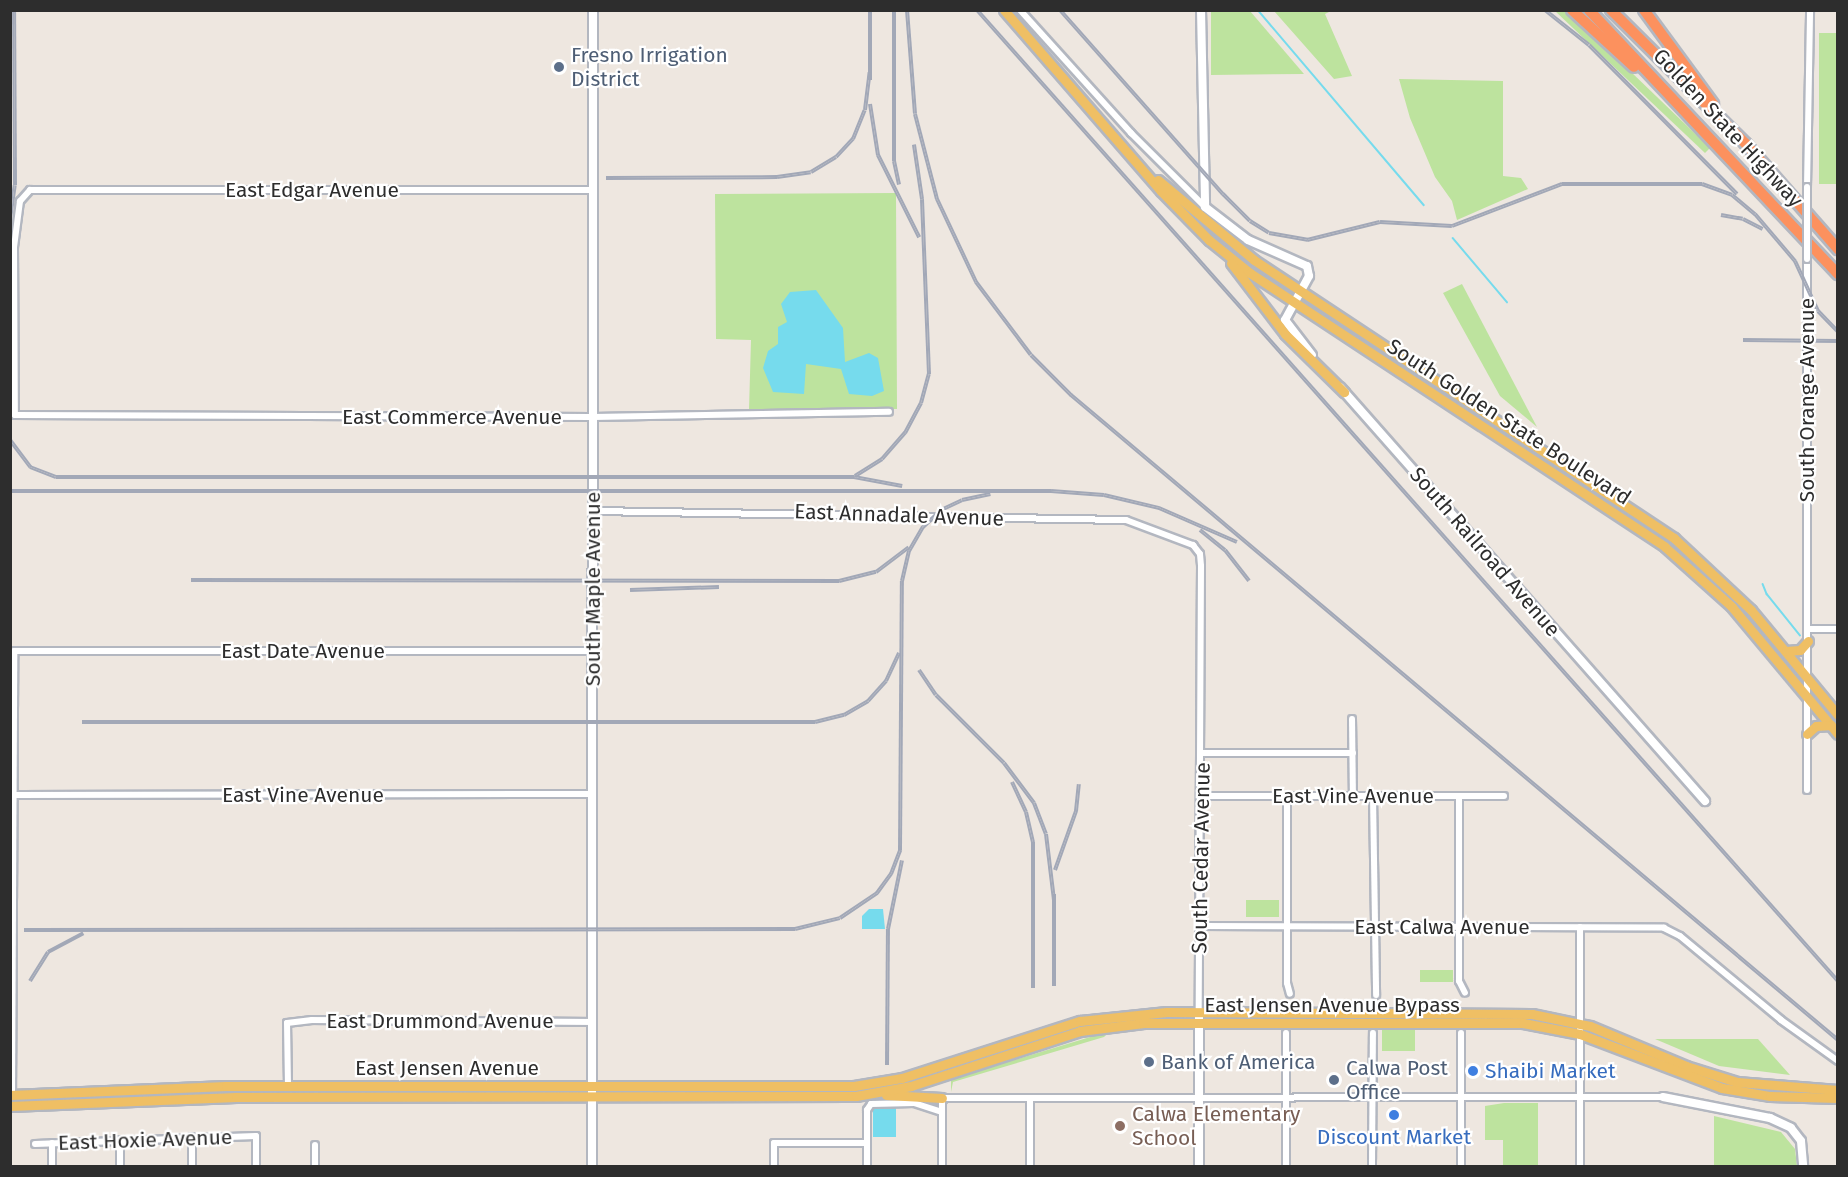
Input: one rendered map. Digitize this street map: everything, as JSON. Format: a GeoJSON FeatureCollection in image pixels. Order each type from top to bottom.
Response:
{"type":"FeatureCollection","features":[{"type":"Feature","properties":{"kind":"highway"},"geometry":{"type":"LineString","coordinates":[[1572,10],[1712,137]]}},
{"type":"Feature","properties":{"kind":"highway","name":"Golden State Highway"},"geometry":{"type":"LineString","coordinates":[[1588,10],[1712,137],[1838,274]]}},
{"type":"Feature","properties":{"kind":"highway","name":"Golden State Highway"},"geometry":{"type":"LineString","coordinates":[[1611,10],[1746,144],[1838,249]]}},
{"type":"Feature","properties":{"kind":"highway"},"geometry":{"type":"LineString","coordinates":[[1644,10],[1661,38],[1746,144]]}},
{"type":"Feature","properties":{"kind":"main road","name":"South Golden State Boulevard"},"geometry":{"type":"LineString","coordinates":[[1004,10],[1141,164],[1184,216],[1223,252],[1297,296],[1657,526],[1728,586],[1786,651],[1838,715]]}},
{"type":"Feature","properties":{"kind":"main road","name":"South Golden State Boulevard"},"geometry":{"type":"LineString","coordinates":[[1141,164],[1219,235],[1297,296],[1665,547],[1727,602],[1838,734]]}},
{"type":"Feature","properties":{"kind":"main road"},"geometry":{"type":"LineString","coordinates":[[1223,252],[1285,334],[1344,392]]}},
{"type":"Feature","properties":{"kind":"main road"},"geometry":{"type":"LineString","coordinates":[[1786,651],[1800,650],[1808,641]]}},
{"type":"Feature","properties":{"kind":"main road"},"geometry":{"type":"LineString","coordinates":[[1808,734],[1816,726],[1830,725]]}},
{"type":"Feature","properties":{"kind":"main road","name":"East Jensen Avenue Bypass"},"geometry":{"type":"LineString","coordinates":[[869,1094],[910,1086],[1094,1028],[1199,1018],[1512,1013],[1580,1023],[1713,1075],[1792,1093]]}},
{"type":"Feature","properties":{"kind":"main road","name":"East Jensen Avenue Bypass"},"geometry":{"type":"LineString","coordinates":[[884,1082],[1080,1020],[1124,1014],[1199,1018],[1509,1022],[1580,1034],[1701,1082],[1740,1092],[1792,1093]]}},
{"type":"Feature","properties":{"kind":"main road","name":"East Jensen Avenue"},"geometry":{"type":"LineString","coordinates":[[11,1095],[288,1086],[840,1086],[884,1082]]}},
{"type":"Feature","properties":{"kind":"main road"},"geometry":{"type":"LineString","coordinates":[[1792,1093],[1838,1090]]}},
{"type":"Feature","properties":{"kind":"main road"},"geometry":{"type":"LineString","coordinates":[[1792,1093],[1838,1098]]}},
{"type":"Feature","properties":{"kind":"main road"},"geometry":{"type":"LineString","coordinates":[[869,1094],[942,1098]]}},
{"type":"Feature","properties":{"kind":"main road","name":"East Jensen Avenue"},"geometry":{"type":"LineString","coordinates":[[10,1106],[190,1098],[869,1094]]}},
{"type":"Feature","properties":{"kind":"street","name":"South Maple Avenue"},"geometry":{"type":"LineString","coordinates":[[592,1167],[593,10]]}},
{"type":"Feature","properties":{"kind":"street"},"geometry":{"type":"LineString","coordinates":[[1020,10],[1131,133],[1205,207],[1253,243],[1304,262],[1310,273],[1297,296]]}},
{"type":"Feature","properties":{"kind":"street"},"geometry":{"type":"LineString","coordinates":[[1201,10],[1205,207]]}},
{"type":"Feature","properties":{"kind":"street","name":"South Orange Avenue"},"geometry":{"type":"LineString","coordinates":[[1807,790],[1807,259],[1810,10]]}},
{"type":"Feature","properties":{"kind":"street","name":"East Edgar Avenue"},"geometry":{"type":"LineString","coordinates":[[15,415],[14,247],[20,201],[30,190],[593,190]]}},
{"type":"Feature","properties":{"kind":"street","name":"South Railroad Avenue"},"geometry":{"type":"LineString","coordinates":[[1297,296],[1286,314],[1287,326],[1705,801]]}},
{"type":"Feature","properties":{"kind":"street","name":"East Commerce Avenue"},"geometry":{"type":"LineString","coordinates":[[15,415],[593,417],[890,412]]}},
{"type":"Feature","properties":{"kind":"street","name":"East Annadale Avenue"},"geometry":{"type":"LineString","coordinates":[[593,510],[1126,520],[1185,540],[1198,550]]}},
{"type":"Feature","properties":{"kind":"street","name":"South Cedar Avenue"},"geometry":{"type":"LineString","coordinates":[[1198,550],[1202,753],[1199,1167]]}},
{"type":"Feature","properties":{"kind":"street"},"geometry":{"type":"LineString","coordinates":[[1808,629],[1838,629]]}},
{"type":"Feature","properties":{"kind":"street","name":"East Date Avenue"},"geometry":{"type":"LineString","coordinates":[[13,795],[14,651],[593,651]]}},
{"type":"Feature","properties":{"kind":"street"},"geometry":{"type":"LineString","coordinates":[[1352,719],[1353,796]]}},
{"type":"Feature","properties":{"kind":"street"},"geometry":{"type":"LineString","coordinates":[[1202,753],[1353,753]]}},
{"type":"Feature","properties":{"kind":"street","name":"East Vine Avenue"},"geometry":{"type":"LineString","coordinates":[[13,795],[592,794]]}},
{"type":"Feature","properties":{"kind":"street"},"geometry":{"type":"LineString","coordinates":[[11,1095],[13,795]]}},
{"type":"Feature","properties":{"kind":"street","name":"East Vine Avenue"},"geometry":{"type":"LineString","coordinates":[[1201,796],[1504,796]]}},
{"type":"Feature","properties":{"kind":"street"},"geometry":{"type":"LineString","coordinates":[[1287,796],[1287,926],[1290,994]]}},
{"type":"Feature","properties":{"kind":"street"},"geometry":{"type":"LineString","coordinates":[[1373,796],[1376,994]]}},
{"type":"Feature","properties":{"kind":"street"},"geometry":{"type":"LineString","coordinates":[[1460,796],[1460,981],[1465,993]]}},
{"type":"Feature","properties":{"kind":"street","name":"East Calwa Avenue"},"geometry":{"type":"LineString","coordinates":[[1201,926],[1664,928],[1680,936],[1781,1020],[1838,1060]]}},
{"type":"Feature","properties":{"kind":"street"},"geometry":{"type":"LineString","coordinates":[[1580,927],[1580,1167]]}},
{"type":"Feature","properties":{"kind":"street","name":"East Drummond Avenue"},"geometry":{"type":"LineString","coordinates":[[288,1086],[287,1023],[312,1020],[592,1022]]}},
{"type":"Feature","properties":{"kind":"street"},"geometry":{"type":"LineString","coordinates":[[1286,1033],[1286,1167]]}},
{"type":"Feature","properties":{"kind":"street"},"geometry":{"type":"LineString","coordinates":[[1372,1167],[1373,1033]]}},
{"type":"Feature","properties":{"kind":"street"},"geometry":{"type":"LineString","coordinates":[[1461,1033],[1461,1167]]}},
{"type":"Feature","properties":{"kind":"street"},"geometry":{"type":"LineString","coordinates":[[942,1167],[942,1098],[1663,1097],[1770,1118],[1791,1128],[1801,1141],[1803,1167]]}},
{"type":"Feature","properties":{"kind":"street"},"geometry":{"type":"LineString","coordinates":[[1030,1098],[1030,1167]]}},
{"type":"Feature","properties":{"kind":"street"},"geometry":{"type":"LineString","coordinates":[[867,1167],[867,1110],[873,1103],[914,1103],[942,1112]]}},
{"type":"Feature","properties":{"kind":"street","name":"East Hoxie Avenue"},"geometry":{"type":"LineString","coordinates":[[35,1144],[256,1136],[256,1167]]}},
{"type":"Feature","properties":{"kind":"street"},"geometry":{"type":"LineString","coordinates":[[192,1137],[192,1167]]}},
{"type":"Feature","properties":{"kind":"street"},"geometry":{"type":"LineString","coordinates":[[120,1140],[120,1167]]}},
{"type":"Feature","properties":{"kind":"street"},"geometry":{"type":"LineString","coordinates":[[52,1143],[52,1167]]}},
{"type":"Feature","properties":{"kind":"street"},"geometry":{"type":"LineString","coordinates":[[774,1167],[774,1143],[867,1143]]}},
{"type":"Feature","properties":{"kind":"street"},"geometry":{"type":"LineString","coordinates":[[315,1145],[315,1167]]}},
{"type":"Feature","properties":{"kind":"green space"},"geometry":{"type":"Polygon","coordinates":[[[1211,11],[1250,11],[1304,74],[1211,75],[1211,11]]]}},
{"type":"Feature","properties":{"kind":"green space"},"geometry":{"type":"Polygon","coordinates":[[[1274,11],[1331,11],[1325,14],[1352,76],[1334,79],[1274,11]]]}},
{"type":"Feature","properties":{"kind":"green space"},"geometry":{"type":"Polygon","coordinates":[[[1555,11],[1566,11],[1575,18],[1710,148],[1705,153],[1555,11]]]}},
{"type":"Feature","properties":{"kind":"green space"},"geometry":{"type":"Polygon","coordinates":[[[1819,33],[1837,33],[1837,184],[1819,184],[1819,33]]]}},
{"type":"Feature","properties":{"kind":"green space"},"geometry":{"type":"Polygon","coordinates":[[[1399,79],[1503,81],[1503,176],[1521,178],[1528,189],[1457,220],[1452,201],[1435,177],[1410,118],[1399,79]]]}},
{"type":"Feature","properties":{"kind":"green space"},"geometry":{"type":"Polygon","coordinates":[[[896,193],[897,409],[749,410],[751,340],[716,339],[715,194],[896,193]]]}},
{"type":"Feature","properties":{"kind":"green space"},"geometry":{"type":"Polygon","coordinates":[[[1462,284],[1537,427],[1500,396],[1443,293],[1462,284]]]}},
{"type":"Feature","properties":{"kind":"green space"},"geometry":{"type":"Polygon","coordinates":[[[1246,900],[1279,900],[1279,917],[1246,917],[1246,900]]]}},
{"type":"Feature","properties":{"kind":"green space"},"geometry":{"type":"Polygon","coordinates":[[[1420,970],[1453,970],[1453,982],[1420,982],[1420,970]]]}},
{"type":"Feature","properties":{"kind":"green space"},"geometry":{"type":"Polygon","coordinates":[[[1382,1030],[1415,1030],[1415,1051],[1382,1051],[1382,1030]]]}},
{"type":"Feature","properties":{"kind":"green space"},"geometry":{"type":"Polygon","coordinates":[[[1110,1031],[1104,1037],[953,1082],[951,1092],[951,1079],[1110,1031]]]}},
{"type":"Feature","properties":{"kind":"green space"},"geometry":{"type":"Polygon","coordinates":[[[1655,1039],[1758,1039],[1790,1075],[1719,1066],[1655,1039]]]}},
{"type":"Feature","properties":{"kind":"green space"},"geometry":{"type":"Polygon","coordinates":[[[1504,1103],[1538,1103],[1538,1165],[1503,1165],[1503,1140],[1485,1140],[1485,1106],[1504,1103]]]}},
{"type":"Feature","properties":{"kind":"green space"},"geometry":{"type":"Polygon","coordinates":[[[1714,1116],[1781,1132],[1795,1149],[1797,1166],[1714,1166],[1714,1116]]]}},
{"type":"Feature","properties":{"kind":"water"},"geometry":{"type":"Polygon","coordinates":[[[816,290],[843,328],[845,362],[869,353],[878,358],[884,391],[872,396],[849,394],[841,369],[806,364],[804,394],[773,392],[763,368],[768,351],[778,344],[778,327],[787,322],[781,304],[790,292],[816,290]]]}},
{"type":"Feature","properties":{"kind":"water"},"geometry":{"type":"Polygon","coordinates":[[[869,909],[883,909],[885,929],[862,929],[862,916],[869,909]]]}},
{"type":"Feature","properties":{"kind":"water"},"geometry":{"type":"Polygon","coordinates":[[[873,1107],[896,1107],[896,1137],[873,1137],[873,1107]]]}},
{"type":"Feature","properties":{"kind":"waterway"},"geometry":{"type":"LineString","coordinates":[[1258,10],[1424,205]]}},
{"type":"Feature","properties":{"kind":"waterway"},"geometry":{"type":"LineString","coordinates":[[1453,238],[1507,302]]}},
{"type":"Feature","properties":{"kind":"waterway"},"geometry":{"type":"LineString","coordinates":[[1763,584],[1767,594],[1800,635]]}},
{"type":"Feature","properties":{"kind":"railway"},"geometry":{"type":"LineString","coordinates":[[10,219],[15,185],[14,10]]}},
{"type":"Feature","properties":{"kind":"railway"},"geometry":{"type":"LineString","coordinates":[[870,10],[870,80]]}},
{"type":"Feature","properties":{"kind":"railway"},"geometry":{"type":"LineString","coordinates":[[894,10],[894,161],[899,184]]}},
{"type":"Feature","properties":{"kind":"railway"},"geometry":{"type":"LineString","coordinates":[[907,10],[915,114],[937,199],[976,282],[1031,355],[1071,395],[1838,1040]]}},
{"type":"Feature","properties":{"kind":"railway"},"geometry":{"type":"LineString","coordinates":[[977,10],[1838,981]]}},
{"type":"Feature","properties":{"kind":"railway"},"geometry":{"type":"LineString","coordinates":[[1060,10],[1223,194],[1250,221],[1269,233],[1307,240],[1380,222],[1452,226],[1562,184],[1702,184],[1732,195],[1755,214],[1795,261],[1818,311],[1838,332]]}},
{"type":"Feature","properties":{"kind":"railway"},"geometry":{"type":"LineString","coordinates":[[1545,10],[1589,45],[1737,194]]}},
{"type":"Feature","properties":{"kind":"railway"},"geometry":{"type":"LineString","coordinates":[[606,178],[777,177],[811,172],[836,157],[853,139],[865,110],[870,72]]}},
{"type":"Feature","properties":{"kind":"railway"},"geometry":{"type":"LineString","coordinates":[[870,104],[878,155],[919,237]]}},
{"type":"Feature","properties":{"kind":"railway"},"geometry":{"type":"LineString","coordinates":[[855,476],[882,459],[905,433],[921,403],[929,374],[922,199],[914,145]]}},
{"type":"Feature","properties":{"kind":"railway"},"geometry":{"type":"LineString","coordinates":[[1721,215],[1743,219],[1763,229]]}},
{"type":"Feature","properties":{"kind":"railway"},"geometry":{"type":"LineString","coordinates":[[1743,340],[1838,341]]}},
{"type":"Feature","properties":{"kind":"railway"},"geometry":{"type":"LineString","coordinates":[[10,440],[30,467],[56,477],[854,477],[902,486]]}},
{"type":"Feature","properties":{"kind":"railway"},"geometry":{"type":"LineString","coordinates":[[10,491],[1051,491],[1104,495],[1159,508],[1237,542]]}},
{"type":"Feature","properties":{"kind":"railway"},"geometry":{"type":"LineString","coordinates":[[24,930],[795,929],[840,918],[877,893],[891,874],[900,850],[902,581],[909,551],[923,527],[941,510],[962,500],[990,494]]}},
{"type":"Feature","properties":{"kind":"railway"},"geometry":{"type":"LineString","coordinates":[[1200,530],[1225,550],[1249,581]]}},
{"type":"Feature","properties":{"kind":"railway"},"geometry":{"type":"LineString","coordinates":[[191,580],[839,581],[876,572],[909,547]]}},
{"type":"Feature","properties":{"kind":"railway"},"geometry":{"type":"LineString","coordinates":[[630,590],[719,587]]}},
{"type":"Feature","properties":{"kind":"railway"},"geometry":{"type":"LineString","coordinates":[[82,722],[815,722],[844,715],[868,701],[886,681],[899,653]]}},
{"type":"Feature","properties":{"kind":"railway"},"geometry":{"type":"LineString","coordinates":[[919,670],[936,695],[1004,763],[1034,803],[1046,834],[1054,900]]}},
{"type":"Feature","properties":{"kind":"railway"},"geometry":{"type":"LineString","coordinates":[[1012,782],[1026,812],[1033,842],[1033,988]]}},
{"type":"Feature","properties":{"kind":"railway"},"geometry":{"type":"LineString","coordinates":[[1055,870],[1076,811],[1079,784]]}},
{"type":"Feature","properties":{"kind":"railway"},"geometry":{"type":"LineString","coordinates":[[887,1065],[888,929],[902,860]]}},
{"type":"Feature","properties":{"kind":"railway"},"geometry":{"type":"LineString","coordinates":[[1054,894],[1054,986]]}},
{"type":"Feature","properties":{"kind":"railway"},"geometry":{"type":"LineString","coordinates":[[30,981],[48,952],[83,933]]}},
{"type":"Feature","properties":{"kind":"place","name":"Fresno Irrigation District"},"geometry":{"type":"Point","coordinates":[559,67]}},
{"type":"Feature","properties":{"kind":"place","name":"Bank of America"},"geometry":{"type":"Point","coordinates":[1149,1062]}},
{"type":"Feature","properties":{"kind":"place","name":"Shaibi Market"},"geometry":{"type":"Point","coordinates":[1473,1071]}},
{"type":"Feature","properties":{"kind":"place","name":"Calwa Post Office"},"geometry":{"type":"Point","coordinates":[1334,1080]}},
{"type":"Feature","properties":{"kind":"place","name":"Discount Market"},"geometry":{"type":"Point","coordinates":[1394,1115]}},
{"type":"Feature","properties":{"kind":"place","name":"Calwa Elementary School"},"geometry":{"type":"Point","coordinates":[1120,1126]}}]}
